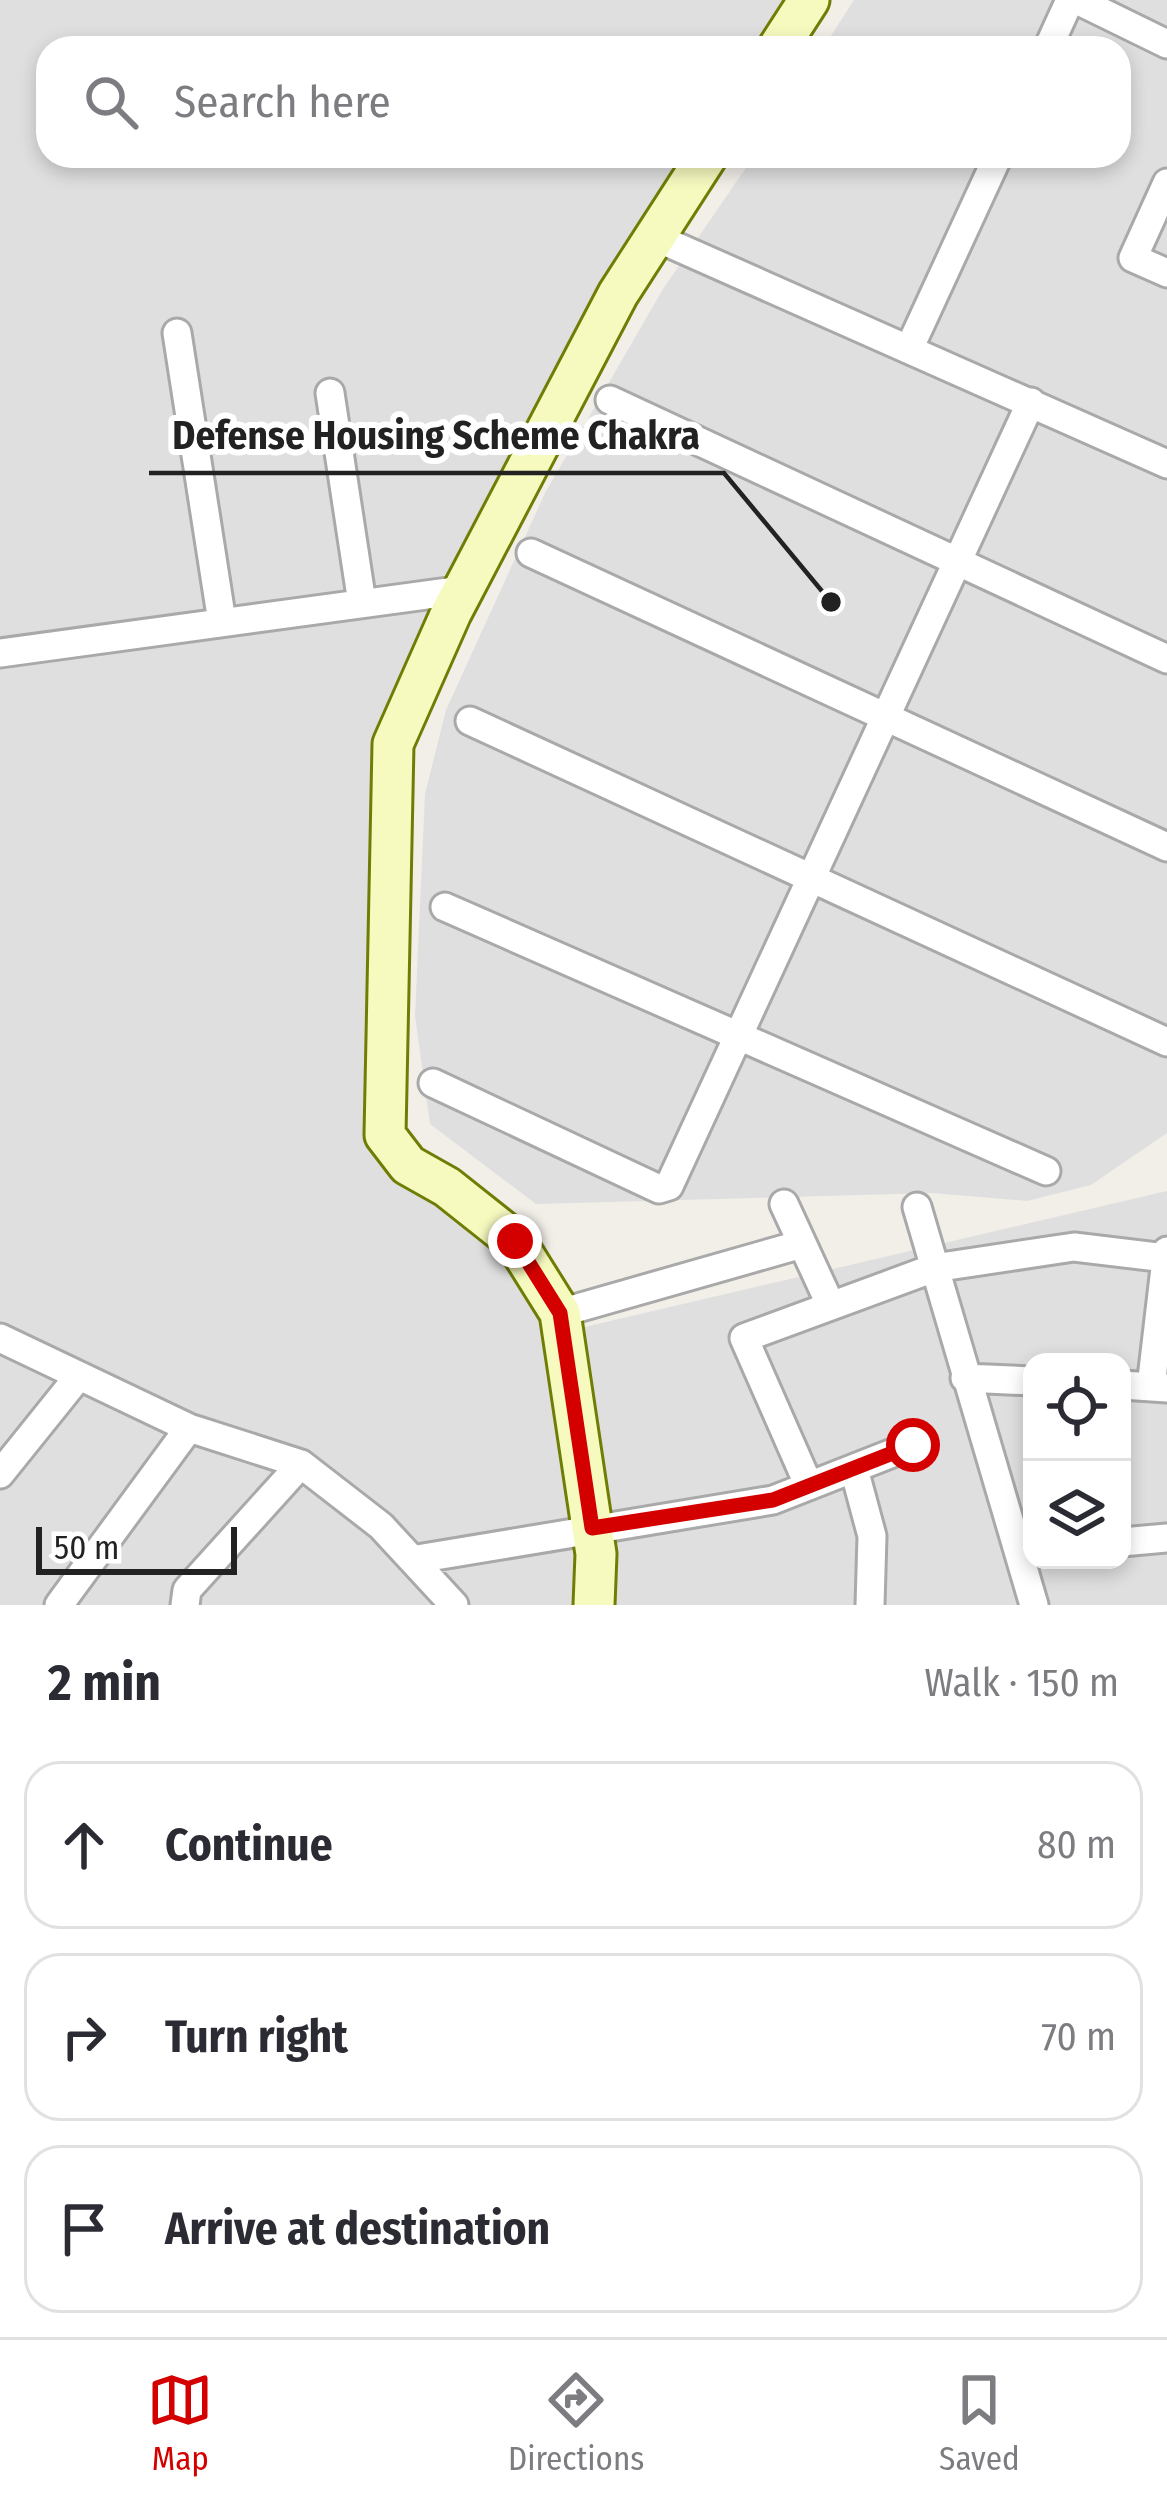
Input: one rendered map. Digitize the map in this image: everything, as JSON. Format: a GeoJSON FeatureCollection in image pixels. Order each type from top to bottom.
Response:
{"type":"FeatureCollection","features":[{"type":"Feature","properties":{"kind":"main road"},"geometry":{"type":"LineString","coordinates":[[786,36],[809,0]]}},
{"type":"Feature","properties":{"kind":"main road"},"geometry":{"type":"LineString","coordinates":[[594,1605],[592,1528],[560,1313],[515,1241],[447,1186],[408,1165],[386,1135],[393,744],[463,590],[618,294],[699,168]]}},
{"type":"Feature","properties":{"kind":"street"},"geometry":{"type":"LineString","coordinates":[[1054,36],[1073,0],[1167,44]]}},
{"type":"Feature","properties":{"kind":"street"},"geometry":{"type":"LineString","coordinates":[[909,349],[992,168]]}},
{"type":"Feature","properties":{"kind":"street"},"geometry":{"type":"LineString","coordinates":[[1167,183],[1133,258],[1167,273]]}},
{"type":"Feature","properties":{"kind":"street"},"geometry":{"type":"LineString","coordinates":[[655,237],[1167,464]]}},
{"type":"Feature","properties":{"kind":"street"},"geometry":{"type":"LineString","coordinates":[[177,333],[222,622]]}},
{"type":"Feature","properties":{"kind":"street"},"geometry":{"type":"LineString","coordinates":[[331,393],[362,604]]}},
{"type":"Feature","properties":{"kind":"street"},"geometry":{"type":"LineString","coordinates":[[610,400],[1167,659]]}},
{"type":"Feature","properties":{"kind":"street"},"geometry":{"type":"LineString","coordinates":[[434,1083],[658,1189],[669,1186],[1031,402]]}},
{"type":"Feature","properties":{"kind":"street"},"geometry":{"type":"LineString","coordinates":[[532,553],[1167,848]]}},
{"type":"Feature","properties":{"kind":"street"},"geometry":{"type":"LineString","coordinates":[[0,653],[463,590]]}},
{"type":"Feature","properties":{"kind":"street"},"geometry":{"type":"LineString","coordinates":[[470,721],[1167,1042]]}},
{"type":"Feature","properties":{"kind":"street"},"geometry":{"type":"LineString","coordinates":[[445,907],[1046,1172]]}},
{"type":"Feature","properties":{"kind":"street"},"geometry":{"type":"LineString","coordinates":[[784,1204],[831,1306]]}},
{"type":"Feature","properties":{"kind":"street"},"geometry":{"type":"LineString","coordinates":[[917,1207],[965,1378],[1023,1546]]}},
{"type":"Feature","properties":{"kind":"street"},"geometry":{"type":"LineString","coordinates":[[560,1313],[802,1244]]}},
{"type":"Feature","properties":{"kind":"street"},"geometry":{"type":"LineString","coordinates":[[809,1486],[744,1338],[934,1268],[1074,1247],[1167,1255],[1159,1387]]}},
{"type":"Feature","properties":{"kind":"street"},"geometry":{"type":"LineString","coordinates":[[0,1338],[189,1428],[301,1463],[417,1559],[454,1605]]}},
{"type":"Feature","properties":{"kind":"street"},"geometry":{"type":"LineString","coordinates":[[0,1474],[78,1377]]}},
{"type":"Feature","properties":{"kind":"street"},"geometry":{"type":"LineString","coordinates":[[965,1378],[1023,1381]]}},
{"type":"Feature","properties":{"kind":"street"},"geometry":{"type":"LineString","coordinates":[[58,1605],[189,1428]]}},
{"type":"Feature","properties":{"kind":"street"},"geometry":{"type":"LineString","coordinates":[[417,1559],[773,1500],[913,1445]]}},
{"type":"Feature","properties":{"kind":"street"},"geometry":{"type":"LineString","coordinates":[[185,1605],[187,1590],[301,1463]]}},
{"type":"Feature","properties":{"kind":"street"},"geometry":{"type":"LineString","coordinates":[[854,1468],[872,1536],[871,1605]]}},
{"type":"Feature","properties":{"kind":"street"},"geometry":{"type":"LineString","coordinates":[[1131,1541],[1167,1538]]}},
{"type":"Feature","properties":{"kind":"street"},"geometry":{"type":"LineString","coordinates":[[1028,1569],[1034,1605]]}},
{"type":"Feature","properties":{"kind":"shaded area"},"geometry":{"type":"Polygon","coordinates":[[[0,0],[809,0],[786,36],[36,36],[36,168],[701,168],[393,744],[385,1135],[447,1187],[563,1332],[1167,1191],[1167,1605],[0,1605],[0,0]]]}},
{"type":"Feature","properties":{"kind":"shaded area"},"geometry":{"type":"Polygon","coordinates":[[[854,0],[1167,0],[1167,1133],[1091,1185],[1027,1201],[932,1193],[536,1204],[430,1124],[415,1016],[425,794],[446,710],[545,493],[663,289],[746,168],[1131,168],[1131,36],[831,36],[854,0]]]}},
{"type":"Feature","properties":{"kind":"place","name":"Defense Housing Scheme Chakra"},"geometry":{"type":"Point","coordinates":[831,602]}},
{"type":"Feature","properties":{"kind":"route"},"geometry":{"type":"LineString","coordinates":[[515,1241],[560,1313],[592,1528],[773,1500],[913,1445]]}}]}
